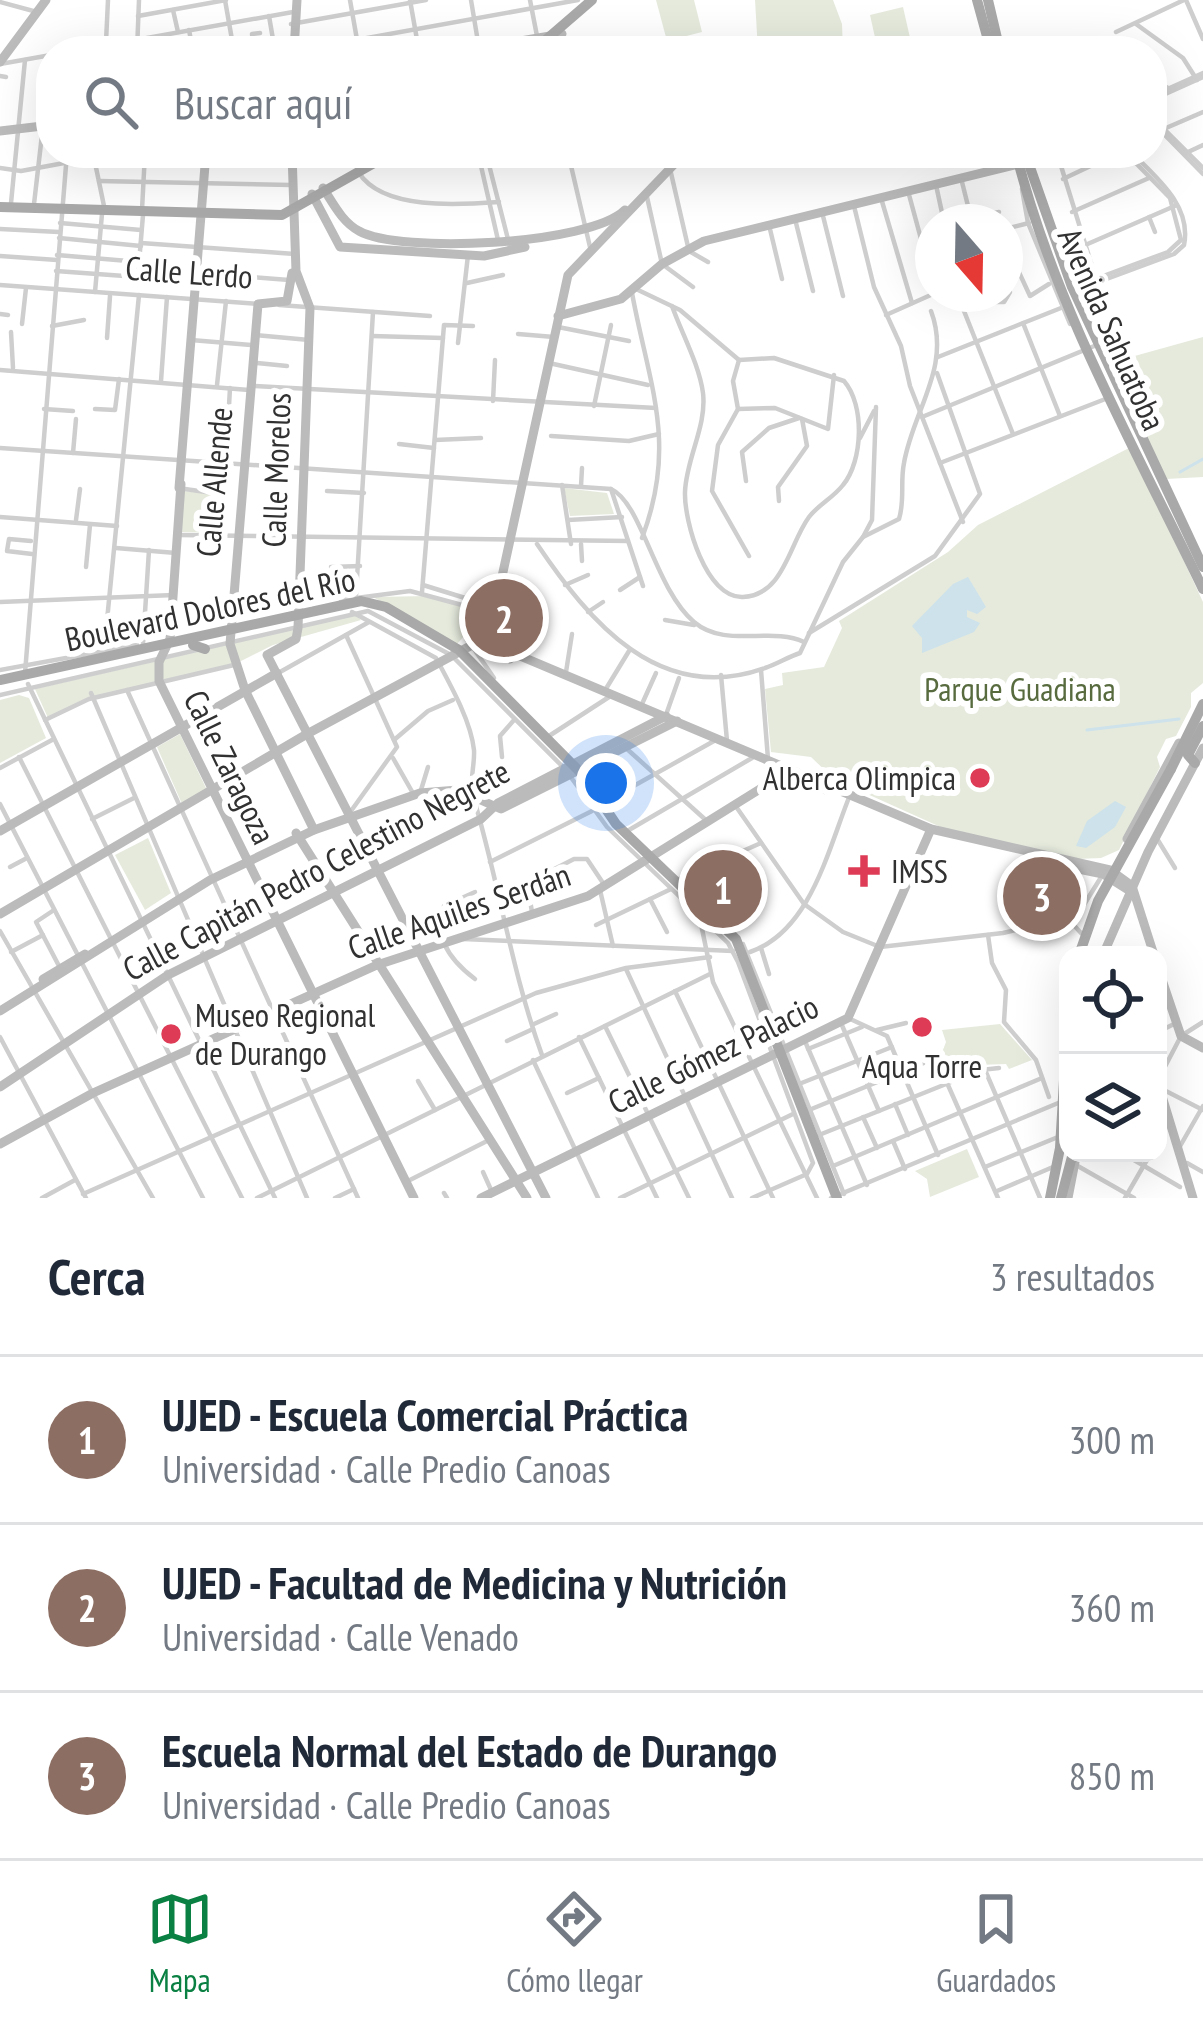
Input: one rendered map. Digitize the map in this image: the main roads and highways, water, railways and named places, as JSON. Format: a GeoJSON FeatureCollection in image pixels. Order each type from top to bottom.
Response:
{"type":"FeatureCollection","features":[{"type":"Feature","properties":{"kind":"main road"},"geometry":{"type":"LineString","coordinates":[[977,0],[990,36]]}},
{"type":"Feature","properties":{"kind":"main road"},"geometry":{"type":"LineString","coordinates":[[988,0],[993,36]]}},
{"type":"Feature","properties":{"kind":"main road"},"geometry":{"type":"LineString","coordinates":[[555,36],[595,1]]}},
{"type":"Feature","properties":{"kind":"main road"},"geometry":{"type":"LineString","coordinates":[[4,205],[102,216],[143,212],[272,216],[291,212],[358,168]]}},
{"type":"Feature","properties":{"kind":"main road"},"geometry":{"type":"LineString","coordinates":[[319,193],[366,168]]}},
{"type":"Feature","properties":{"kind":"main road","name":"Avenida Sahuatoba"},"geometry":{"type":"LineString","coordinates":[[1023,168],[1031,222],[1072,307],[1097,346],[1203,589]]}},
{"type":"Feature","properties":{"kind":"main road","name":"Avenida Sahuatoba"},"geometry":{"type":"LineString","coordinates":[[1026,168],[1072,307]]}},
{"type":"Feature","properties":{"kind":"main road"},"geometry":{"type":"LineString","coordinates":[[4,205],[34,205],[60,214]]}},
{"type":"Feature","properties":{"kind":"main road"},"geometry":{"type":"LineString","coordinates":[[202,213],[291,212]]}},
{"type":"Feature","properties":{"kind":"main road"},"geometry":{"type":"LineString","coordinates":[[1031,222],[1053,243]]}},
{"type":"Feature","properties":{"kind":"main road","name":"Avenida Sahuatoba"},"geometry":{"type":"LineString","coordinates":[[1177,523],[1203,568]]}},
{"type":"Feature","properties":{"kind":"main road","name":"Boulevard Dolores del Río"},"geometry":{"type":"LineString","coordinates":[[0,683],[110,654],[298,624],[370,606],[467,644],[482,676],[573,769],[650,860],[729,930],[837,1197]]}},
{"type":"Feature","properties":{"kind":"main road","name":"Boulevard Dolores del Río"},"geometry":{"type":"LineString","coordinates":[[26,676],[230,636]]}},
{"type":"Feature","properties":{"kind":"main road"},"geometry":{"type":"LineString","coordinates":[[110,654],[142,644]]}},
{"type":"Feature","properties":{"kind":"main road"},"geometry":{"type":"LineString","coordinates":[[1201,761],[1188,755],[1203,704]]}},
{"type":"Feature","properties":{"kind":"main road"},"geometry":{"type":"LineString","coordinates":[[1082,946],[1098,901],[1178,772],[1200,721]]}},
{"type":"Feature","properties":{"kind":"main road","name":"Boulevard Dolores del Río"},"geometry":{"type":"LineString","coordinates":[[573,769],[604,816],[741,951]]}},
{"type":"Feature","properties":{"kind":"main road"},"geometry":{"type":"LineString","coordinates":[[816,1149],[832,1163]]}},
{"type":"Feature","properties":{"kind":"main road"},"geometry":{"type":"LineString","coordinates":[[1045,1198],[1063,1162]]}},
{"type":"Feature","properties":{"kind":"main road"},"geometry":{"type":"LineString","coordinates":[[1065,1198],[1067,1162]]}},
{"type":"Feature","properties":{"kind":"water"},"geometry":{"type":"Polygon","coordinates":[[[968,577],[986,607],[977,614],[967,610],[967,617],[980,623],[974,632],[922,653],[922,638],[912,626],[953,584],[968,577]]]}},
{"type":"Feature","properties":{"kind":"water"},"geometry":{"type":"Polygon","coordinates":[[[1115,801],[1126,807],[1115,827],[1086,848],[1076,846],[1087,821],[1115,801]]]}},
{"type":"Feature","properties":{"kind":"waterway"},"geometry":{"type":"LineString","coordinates":[[1180,472],[1203,459]]}},
{"type":"Feature","properties":{"kind":"waterway"},"geometry":{"type":"LineString","coordinates":[[1087,730],[1179,719]]}},
{"type":"Feature","properties":{"kind":"place","name":"UJED - Facultad de Medicina y Nutrición"},"geometry":{"type":"Point","coordinates":[504,618]}},
{"type":"Feature","properties":{"kind":"place","name":"Alberca Olimpica"},"geometry":{"type":"Point","coordinates":[980,778]}},
{"type":"Feature","properties":{"kind":"place","name":"IMSS"},"geometry":{"type":"Point","coordinates":[864,871]}},
{"type":"Feature","properties":{"kind":"place","name":"UJED - Escuela Comercial Práctica"},"geometry":{"type":"Point","coordinates":[723,889]}},
{"type":"Feature","properties":{"kind":"place","name":"Escuela Normal del Estado de Durango"},"geometry":{"type":"Point","coordinates":[1042,896]}},
{"type":"Feature","properties":{"kind":"place","name":"Aqua Torre"},"geometry":{"type":"Point","coordinates":[922,1027]}},
{"type":"Feature","properties":{"kind":"place","name":"Museo Regional de Durango"},"geometry":{"type":"Point","coordinates":[171,1034]}},
{"type":"Feature","properties":{"kind":"park label","name":"Parque Guadiana"},"geometry":{"type":"Point","coordinates":[1020,689]}}]}
